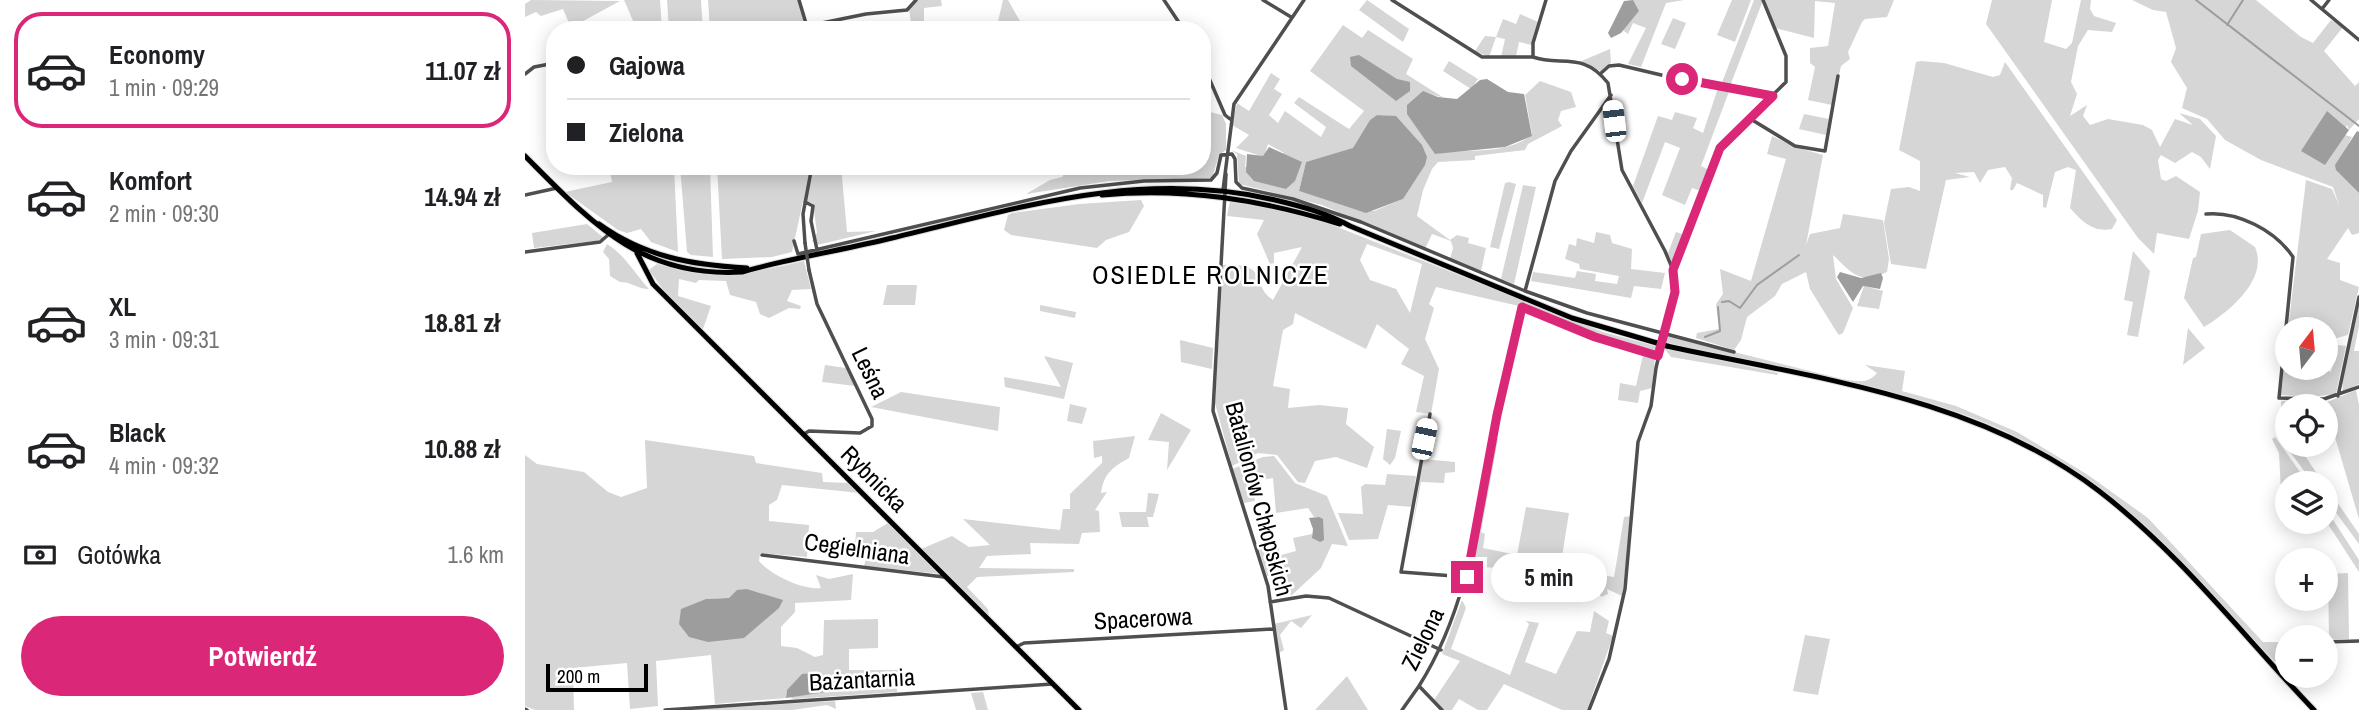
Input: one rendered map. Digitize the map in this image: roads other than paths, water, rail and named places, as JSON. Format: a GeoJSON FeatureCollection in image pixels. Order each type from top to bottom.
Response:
{"type":"FeatureCollection","features":[{"type":"Feature","properties":{"kind":"main road"},"geometry":{"type":"LineString","coordinates":[[525,156],[608,235],[639,251],[701,266],[754,268]]}},
{"type":"Feature","properties":{"kind":"main road"},"geometry":{"type":"LineString","coordinates":[[585,214],[646,256],[662,262],[714,272],[754,268],[1088,195],[1167,192],[1225,194],[1350,226],[1572,318],[1657,344],[1929,405],[2022,442],[2077,475],[2125,511],[2314,710]]}},
{"type":"Feature","properties":{"kind":"main road","name":"Rybnicka"},"geometry":{"type":"LineString","coordinates":[[639,251],[644,267],[804,434],[1079,710]]}},
{"type":"Feature","properties":{"kind":"main road"},"geometry":{"type":"LineString","coordinates":[[646,256],[656,255]]}},
{"type":"Feature","properties":{"kind":"main road"},"geometry":{"type":"LineString","coordinates":[[644,267],[646,256]]}},
{"type":"Feature","properties":{"kind":"main road"},"geometry":{"type":"LineString","coordinates":[[644,267],[662,262]]}},
{"type":"Feature","properties":{"kind":"street"},"geometry":{"type":"LineString","coordinates":[[799,0],[805,21]]}},
{"type":"Feature","properties":{"kind":"street"},"geometry":{"type":"LineString","coordinates":[[836,21],[866,14],[907,10],[916,0]]}},
{"type":"Feature","properties":{"kind":"street"},"geometry":{"type":"LineString","coordinates":[[1164,0],[1178,21]]}},
{"type":"Feature","properties":{"kind":"street"},"geometry":{"type":"LineString","coordinates":[[1263,0],[1292,18]]}},
{"type":"Feature","properties":{"kind":"street"},"geometry":{"type":"LineString","coordinates":[[1211,83],[1225,115],[1230,119],[1237,99],[1304,0]]}},
{"type":"Feature","properties":{"kind":"street"},"geometry":{"type":"LineString","coordinates":[[1392,0],[1482,57],[1569,60],[1600,74],[1608,83],[1611,95],[1622,170],[1673,270],[1675,292],[1658,356],[1651,406],[1638,442],[1627,580],[1611,652],[1589,710]]}},
{"type":"Feature","properties":{"kind":"street"},"geometry":{"type":"LineString","coordinates":[[1533,57],[1533,43],[1546,0]]}},
{"type":"Feature","properties":{"kind":"street"},"geometry":{"type":"LineString","coordinates":[[1673,270],[1720,148],[1786,84],[1789,66],[1763,0]]}},
{"type":"Feature","properties":{"kind":"street"},"geometry":{"type":"LineString","coordinates":[[2311,0],[2359,40]]}},
{"type":"Feature","properties":{"kind":"street"},"geometry":{"type":"LineString","coordinates":[[2322,9],[2329,0]]}},
{"type":"Feature","properties":{"kind":"street"},"geometry":{"type":"LineString","coordinates":[[525,74],[534,67],[546,65]]}},
{"type":"Feature","properties":{"kind":"street"},"geometry":{"type":"LineString","coordinates":[[1600,74],[1609,66],[1619,65],[1695,83],[1773,96]]}},
{"type":"Feature","properties":{"kind":"street"},"geometry":{"type":"LineString","coordinates":[[1749,118],[1795,146],[1825,152],[1839,76]]}},
{"type":"Feature","properties":{"kind":"street"},"geometry":{"type":"LineString","coordinates":[[1525,291],[1559,173],[1611,95]]}},
{"type":"Feature","properties":{"kind":"street","name":"Batalionów Chłopskich"},"geometry":{"type":"LineString","coordinates":[[1230,119],[1213,411],[1270,602],[1286,710]]}},
{"type":"Feature","properties":{"kind":"street"},"geometry":{"type":"LineString","coordinates":[[794,241],[798,254],[1080,188],[1144,181],[1211,180],[1217,173],[1221,155],[1227,154],[1235,157],[1235,179],[1240,187],[1293,199],[1361,222],[1525,291],[1629,326],[1665,332],[1734,352]]}},
{"type":"Feature","properties":{"kind":"street"},"geometry":{"type":"LineString","coordinates":[[810,175],[805,202],[813,206],[811,221],[817,250]]}},
{"type":"Feature","properties":{"kind":"street"},"geometry":{"type":"LineString","coordinates":[[525,195],[557,188]]}},
{"type":"Feature","properties":{"kind":"street","name":"Leśna"},"geometry":{"type":"LineString","coordinates":[[804,434],[809,431],[865,432],[872,426],[872,419],[817,304],[805,243],[805,202]]}},
{"type":"Feature","properties":{"kind":"street"},"geometry":{"type":"LineString","coordinates":[[2206,214],[2222,213],[2244,220],[2271,235],[2294,257],[2279,394]]}},
{"type":"Feature","properties":{"kind":"street"},"geometry":{"type":"LineString","coordinates":[[525,252],[600,242],[608,235]]}},
{"type":"Feature","properties":{"kind":"street"},"geometry":{"type":"LineString","coordinates":[[2338,396],[2359,297]]}},
{"type":"Feature","properties":{"kind":"street","name":"Zielona"},"geometry":{"type":"LineString","coordinates":[[1442,710],[1419,685],[1441,650],[1467,577],[1497,415],[1522,307],[1595,337],[1658,356]]}},
{"type":"Feature","properties":{"kind":"street"},"geometry":{"type":"LineString","coordinates":[[2338,396],[2359,387]]}},
{"type":"Feature","properties":{"kind":"street"},"geometry":{"type":"LineString","coordinates":[[1430,414],[1401,572],[1467,577]]}},
{"type":"Feature","properties":{"kind":"street","name":"Cegielniana"},"geometry":{"type":"LineString","coordinates":[[762,555],[946,577]]}},
{"type":"Feature","properties":{"kind":"street"},"geometry":{"type":"LineString","coordinates":[[1270,602],[1306,596],[1329,598],[1441,650]]}},
{"type":"Feature","properties":{"kind":"street","name":"Spacerowa"},"geometry":{"type":"LineString","coordinates":[[1016,647],[1024,643],[1274,629]]}},
{"type":"Feature","properties":{"kind":"street"},"geometry":{"type":"LineString","coordinates":[[2338,642],[2359,641]]}},
{"type":"Feature","properties":{"kind":"street","name":"Bażantarnia"},"geometry":{"type":"LineString","coordinates":[[665,710],[1052,684]]}},
{"type":"Feature","properties":{"kind":"street"},"geometry":{"type":"LineString","coordinates":[[1402,710],[1419,685]]}},
{"type":"Feature","properties":{"kind":"waterway"},"geometry":{"type":"LineString","coordinates":[[2196,0],[2359,126]]}},
{"type":"Feature","properties":{"kind":"waterway"},"geometry":{"type":"LineString","coordinates":[[2227,25],[2243,0]]}},
{"type":"Feature","properties":{"kind":"waterway"},"geometry":{"type":"LineString","coordinates":[[1722,302],[1729,301],[1740,308],[1757,285],[1799,255]]}},
{"type":"Feature","properties":{"kind":"waterway"},"geometry":{"type":"LineString","coordinates":[[1705,337],[1720,331],[1718,307]]}},
{"type":"Feature","properties":{"kind":"district","name":"OSIEDLE ROLNICZE"},"geometry":{"type":"Point","coordinates":[1211,275]}}]}
